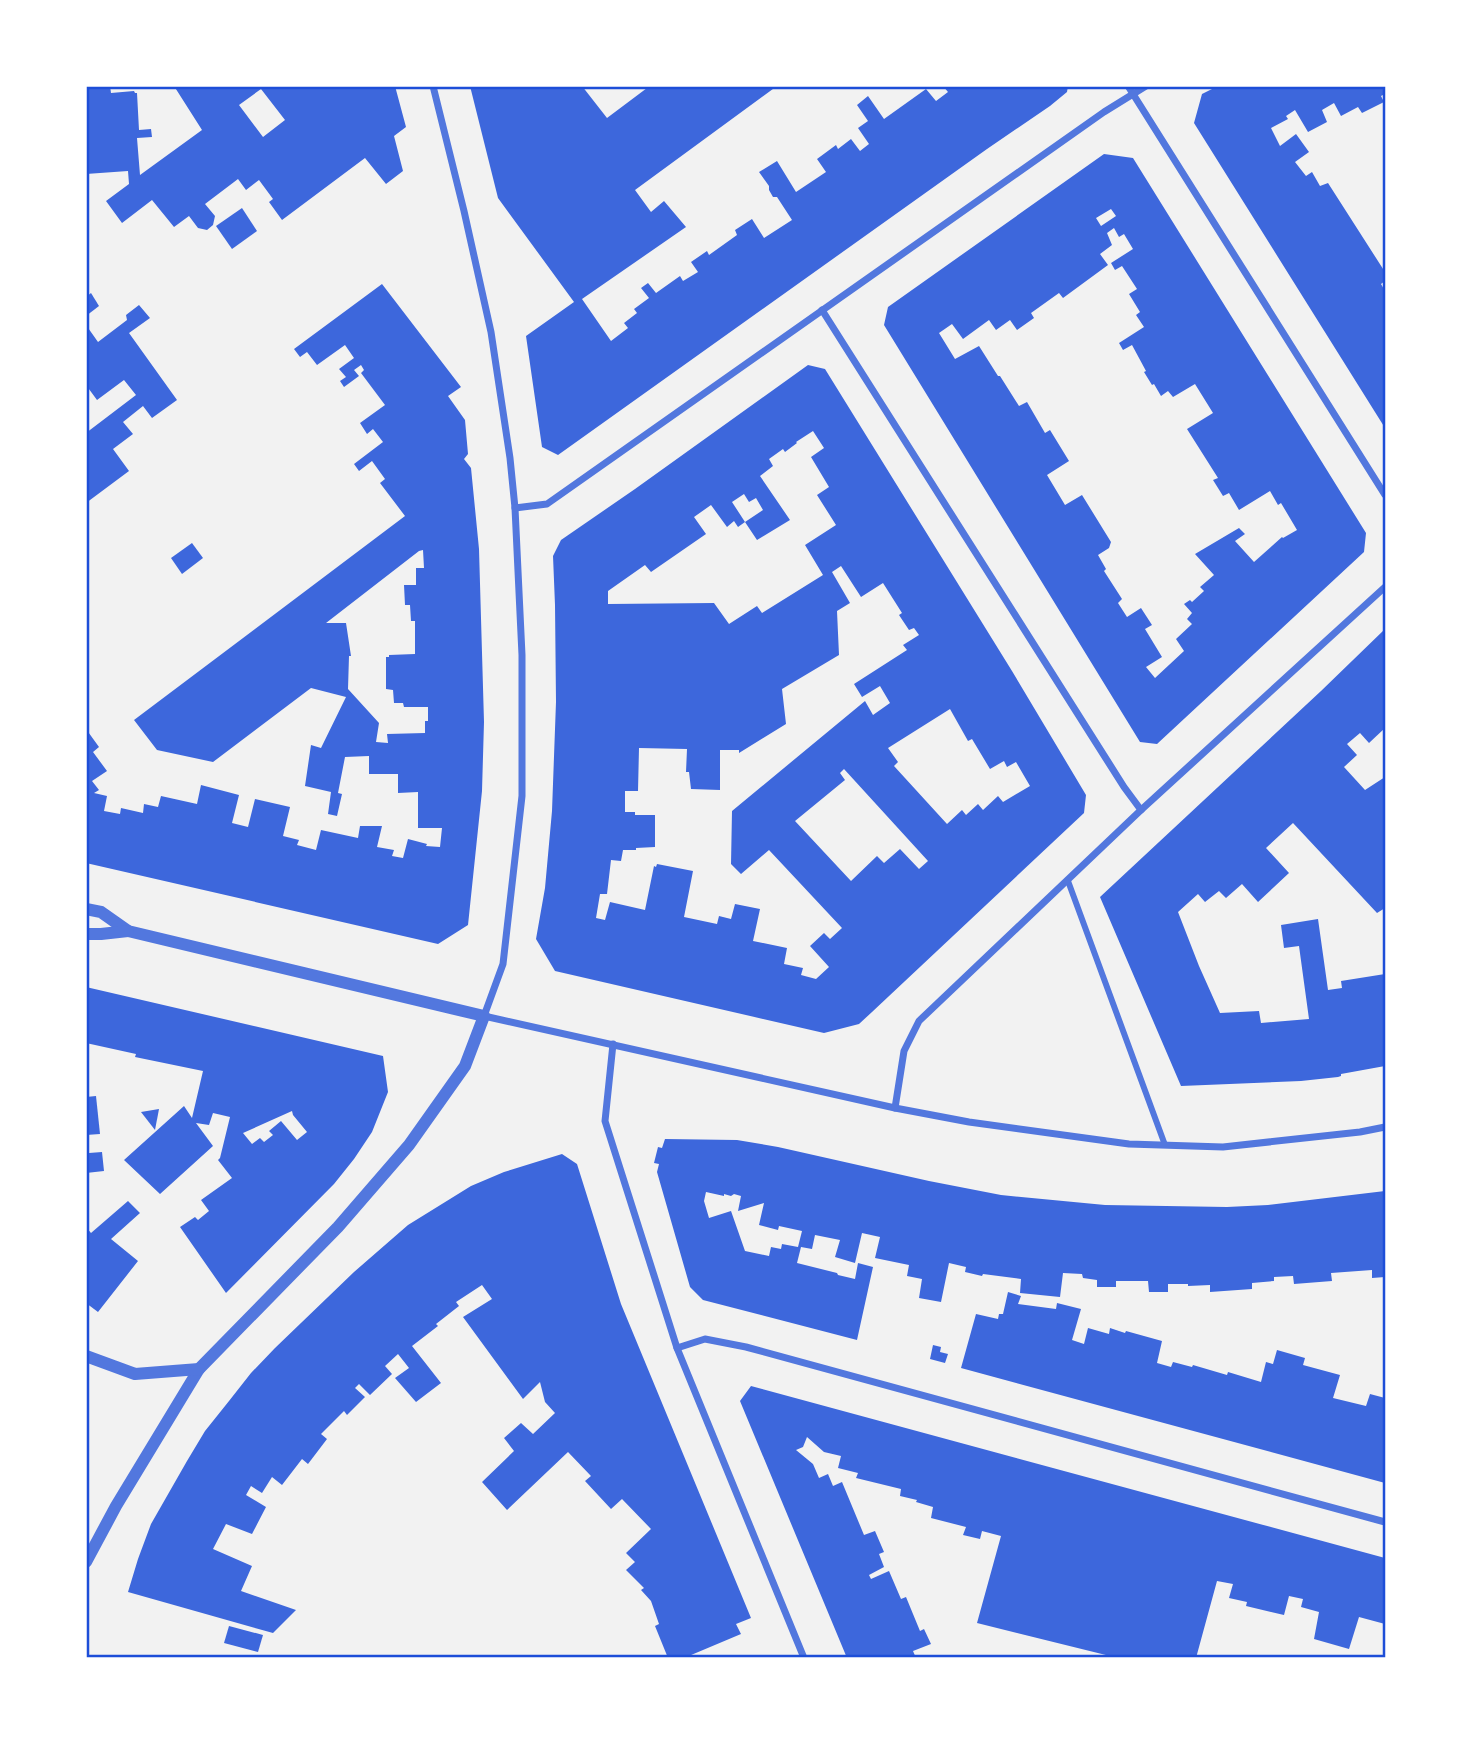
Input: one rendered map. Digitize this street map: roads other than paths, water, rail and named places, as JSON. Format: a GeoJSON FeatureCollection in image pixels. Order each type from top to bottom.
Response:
{"type":"FeatureCollection","features":[{"type":"Feature","properties":{"kind":"street"},"geometry":{"type":"LineString","coordinates":[[86,1562],[116,1506],[200,1369],[338,1227],[409,1145],[466,1066],[503,964],[522,796],[522,655],[515,508],[491,332],[433,86]]}},
{"type":"Feature","properties":{"kind":"street"},"geometry":{"type":"LineString","coordinates":[[1128,86],[1385,495]]}},
{"type":"Feature","properties":{"kind":"street"},"geometry":{"type":"LineString","coordinates":[[515,508],[547,504],[1104,112],[1146,86]]}},
{"type":"Feature","properties":{"kind":"street"},"geometry":{"type":"LineString","coordinates":[[822,310],[1124,787],[1142,810]]}},
{"type":"Feature","properties":{"kind":"street"},"geometry":{"type":"LineString","coordinates":[[895,1108],[904,1051],[919,1021],[1142,810],[1385,587]]}},
{"type":"Feature","properties":{"kind":"street"},"geometry":{"type":"LineString","coordinates":[[1068,881],[1165,1145]]}},
{"type":"Feature","properties":{"kind":"street"},"geometry":{"type":"LineString","coordinates":[[86,908],[102,912],[128,931]]}},
{"type":"Feature","properties":{"kind":"street"},"geometry":{"type":"LineString","coordinates":[[86,934],[128,931],[484,1016],[895,1108],[969,1122],[1129,1144],[1223,1147],[1385,1127]]}},
{"type":"Feature","properties":{"kind":"street"},"geometry":{"type":"LineString","coordinates":[[613,1044],[605,1121],[677,1348],[804,1658]]}},
{"type":"Feature","properties":{"kind":"street"},"geometry":{"type":"LineString","coordinates":[[677,1348],[705,1339],[746,1347],[1385,1522]]}},
{"type":"Feature","properties":{"kind":"street"},"geometry":{"type":"LineString","coordinates":[[86,1356],[135,1374],[200,1369]]}}]}
